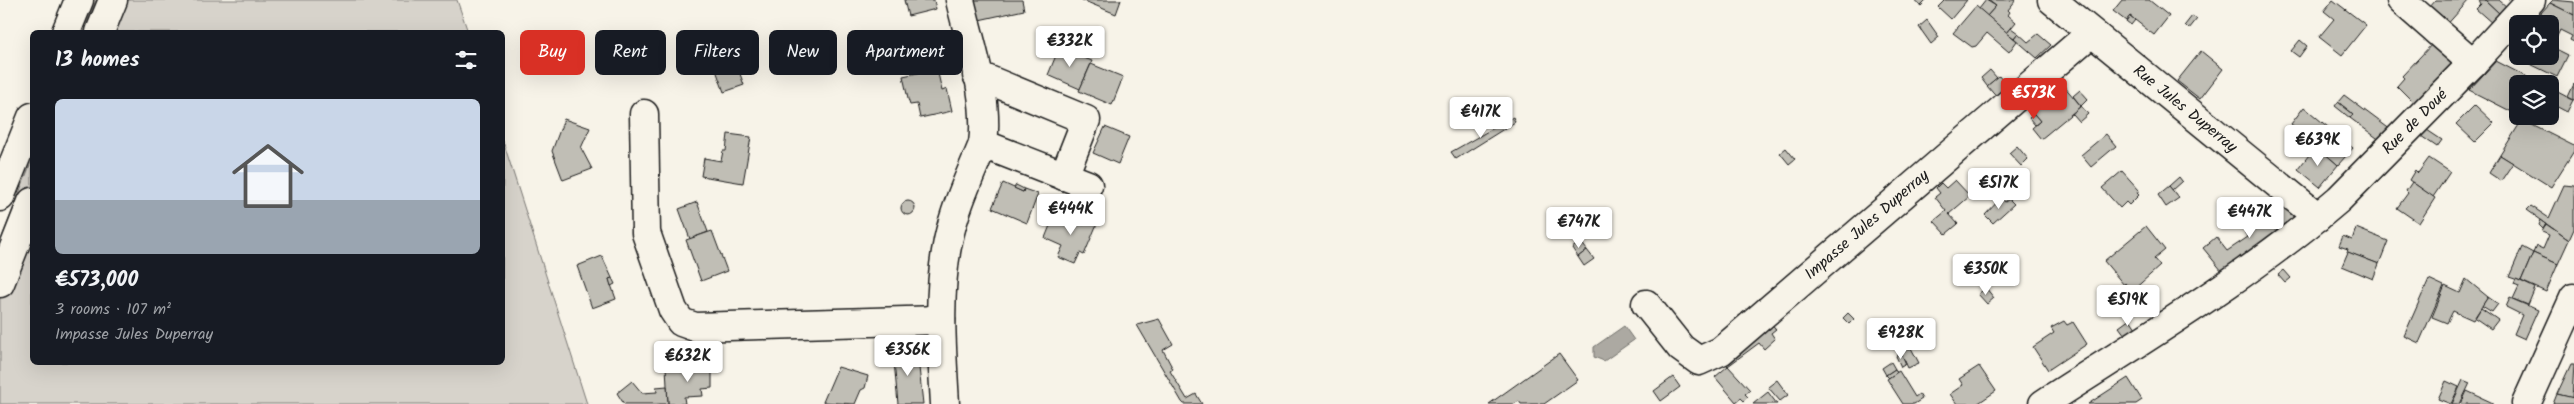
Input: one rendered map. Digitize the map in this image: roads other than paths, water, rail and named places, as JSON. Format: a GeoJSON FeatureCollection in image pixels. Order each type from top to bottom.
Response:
{"type":"FeatureCollection","features":[{"type":"Feature","properties":{"kind":"main road"},"geometry":{"type":"LineString","coordinates":[[67,30],[79,0]]}},
{"type":"Feature","properties":{"kind":"main road"},"geometry":{"type":"LineString","coordinates":[[101,30],[113,0]]}},
{"type":"Feature","properties":{"kind":"main road"},"geometry":{"type":"LineString","coordinates":[[945,404],[941,320],[948,241],[959,202],[982,144],[985,116],[960,0]]}},
{"type":"Feature","properties":{"kind":"main road","name":"Rue Jules Duperray"},"geometry":{"type":"LineString","coordinates":[[2052,0],[2318,217]]}},
{"type":"Feature","properties":{"kind":"main road"},"geometry":{"type":"LineString","coordinates":[[2401,0],[2473,63]]}},
{"type":"Feature","properties":{"kind":"main road","name":"Rue de Doué"},"geometry":{"type":"LineString","coordinates":[[2042,404],[2237,279],[2318,217],[2339,199],[2473,63],[2532,0]]}},
{"type":"Feature","properties":{"kind":"main road","name":"Impasse Jules Duperray"},"geometry":{"type":"LineString","coordinates":[[1646,304],[1681,348],[1699,361],[1721,351],[2091,33]]}},
{"type":"Feature","properties":{"kind":"main road"},"geometry":{"type":"LineString","coordinates":[[977,75],[1086,120],[1076,180],[982,144]]}},
{"type":"Feature","properties":{"kind":"main road"},"geometry":{"type":"LineString","coordinates":[[644,114],[646,233],[673,310],[681,322],[695,327],[941,320]]}},
{"type":"Feature","properties":{"kind":"main road"},"geometry":{"type":"LineString","coordinates":[[0,197],[30,122]]}},
{"type":"Feature","properties":{"kind":"main road"},"geometry":{"type":"LineString","coordinates":[[0,283],[30,207]]}},
{"type":"Feature","properties":{"kind":"main road"},"geometry":{"type":"LineString","coordinates":[[2526,404],[2574,298]]}}]}
